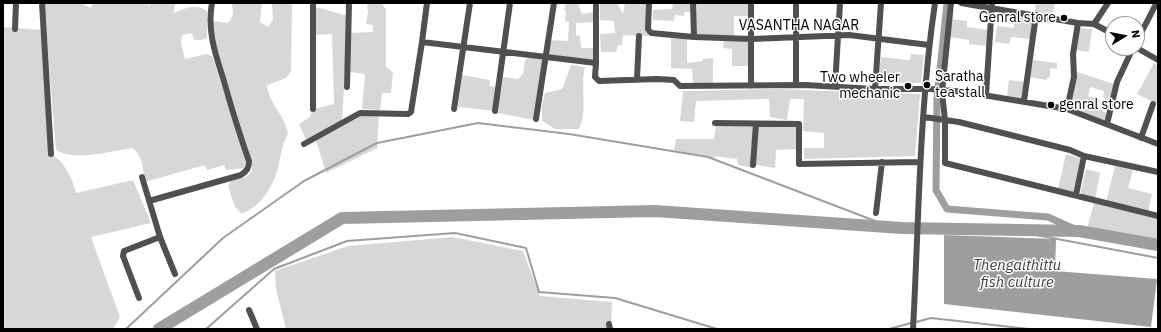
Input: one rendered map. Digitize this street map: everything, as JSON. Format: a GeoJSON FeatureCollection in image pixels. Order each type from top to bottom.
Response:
{"type":"FeatureCollection","features":[{"type":"Feature","properties":{"kind":"street"},"geometry":{"type":"LineString","coordinates":[[15,29],[16,3]]}},
{"type":"Feature","properties":{"kind":"street"},"geometry":{"type":"LineString","coordinates":[[42,3],[51,154]]}},
{"type":"Feature","properties":{"kind":"street"},"geometry":{"type":"LineString","coordinates":[[149,201],[241,175],[247,171],[249,166],[250,161],[235,123],[211,38],[209,17],[212,3]]}},
{"type":"Feature","properties":{"kind":"street"},"geometry":{"type":"LineString","coordinates":[[313,3],[313,109]]}},
{"type":"Feature","properties":{"kind":"street"},"geometry":{"type":"LineString","coordinates":[[347,87],[349,3]]}},
{"type":"Feature","properties":{"kind":"street"},"geometry":{"type":"LineString","coordinates":[[304,144],[360,113],[408,114],[411,112],[427,3]]}},
{"type":"Feature","properties":{"kind":"street"},"geometry":{"type":"LineString","coordinates":[[454,109],[470,3]]}},
{"type":"Feature","properties":{"kind":"street"},"geometry":{"type":"LineString","coordinates":[[495,111],[510,3]]}},
{"type":"Feature","properties":{"kind":"street"},"geometry":{"type":"LineString","coordinates":[[536,118],[554,3]]}},
{"type":"Feature","properties":{"kind":"street"},"geometry":{"type":"LineString","coordinates":[[596,3],[596,77],[600,81],[637,79],[674,80],[680,86],[796,85],[875,89],[928,89],[986,95],[1067,109],[1158,144]]}},
{"type":"Feature","properties":{"kind":"street","name":"VASANTHA NAGAR"},"geometry":{"type":"LineString","coordinates":[[649,3],[648,29],[650,32],[694,37],[752,39],[838,35],[929,45]]}},
{"type":"Feature","properties":{"kind":"street"},"geometry":{"type":"LineString","coordinates":[[693,3],[694,37]]}},
{"type":"Feature","properties":{"kind":"street"},"geometry":{"type":"LineString","coordinates":[[751,3],[751,86]]}},
{"type":"Feature","properties":{"kind":"street"},"geometry":{"type":"LineString","coordinates":[[796,3],[796,85]]}},
{"type":"Feature","properties":{"kind":"street"},"geometry":{"type":"LineString","coordinates":[[835,86],[840,3]]}},
{"type":"Feature","properties":{"kind":"street"},"geometry":{"type":"LineString","coordinates":[[875,89],[880,39],[881,3]]}},
{"type":"Feature","properties":{"kind":"street"},"geometry":{"type":"LineString","coordinates":[[913,327],[920,165],[928,89],[929,45],[935,3]]}},
{"type":"Feature","properties":{"kind":"street"},"geometry":{"type":"LineString","coordinates":[[951,3],[941,90],[945,163],[1158,216]]}},
{"type":"Feature","properties":{"kind":"street"},"geometry":{"type":"LineString","coordinates":[[960,3],[992,5],[1078,23],[1094,24],[1105,30]]}},
{"type":"Feature","properties":{"kind":"street"},"geometry":{"type":"LineString","coordinates":[[1094,24],[1108,3]]}},
{"type":"Feature","properties":{"kind":"street"},"geometry":{"type":"LineString","coordinates":[[1145,25],[1156,4]]}},
{"type":"Feature","properties":{"kind":"street"},"geometry":{"type":"LineString","coordinates":[[986,95],[992,5]]}},
{"type":"Feature","properties":{"kind":"street"},"geometry":{"type":"LineString","coordinates":[[1024,101],[1036,15]]}},
{"type":"Feature","properties":{"kind":"street"},"geometry":{"type":"LineString","coordinates":[[1067,109],[1074,77],[1073,54],[1078,23]]}},
{"type":"Feature","properties":{"kind":"street"},"geometry":{"type":"LineString","coordinates":[[637,79],[639,36]]}},
{"type":"Feature","properties":{"kind":"street"},"geometry":{"type":"LineString","coordinates":[[422,42],[596,63]]}},
{"type":"Feature","properties":{"kind":"street"},"geometry":{"type":"LineString","coordinates":[[1145,53],[1158,60]]}},
{"type":"Feature","properties":{"kind":"street"},"geometry":{"type":"LineString","coordinates":[[1107,124],[1117,82],[1129,56]]}},
{"type":"Feature","properties":{"kind":"street"},"geometry":{"type":"LineString","coordinates":[[1141,138],[1153,104]]}},
{"type":"Feature","properties":{"kind":"street"},"geometry":{"type":"LineString","coordinates":[[924,117],[959,122],[1070,150],[1084,156],[1158,172]]}},
{"type":"Feature","properties":{"kind":"street"},"geometry":{"type":"LineString","coordinates":[[715,123],[799,124],[799,164],[882,162],[920,165]]}},
{"type":"Feature","properties":{"kind":"street"},"geometry":{"type":"LineString","coordinates":[[753,165],[756,124]]}},
{"type":"Feature","properties":{"kind":"street"},"geometry":{"type":"LineString","coordinates":[[1076,195],[1084,156]]}},
{"type":"Feature","properties":{"kind":"street"},"geometry":{"type":"LineString","coordinates":[[876,213],[882,162]]}},
{"type":"Feature","properties":{"kind":"street"},"geometry":{"type":"LineString","coordinates":[[142,177],[160,237],[175,274]]}},
{"type":"Feature","properties":{"kind":"street"},"geometry":{"type":"LineString","coordinates":[[139,298],[123,256],[124,251],[160,237]]}},
{"type":"Feature","properties":{"kind":"street"},"geometry":{"type":"LineString","coordinates":[[249,310],[257,329]]}},
{"type":"Feature","properties":{"kind":"shaded area"},"geometry":{"type":"Polygon","coordinates":[[[44,3],[81,3],[91,8],[93,3],[148,3],[149,7],[150,3],[175,3],[174,13],[190,7],[199,7],[207,11],[207,38],[202,40],[194,40],[192,33],[182,35],[181,43],[185,59],[206,54],[212,56],[246,159],[244,168],[226,170],[224,165],[207,170],[205,165],[145,182],[140,159],[136,151],[132,148],[93,155],[73,155],[56,150],[44,3]]]}},
{"type":"Feature","properties":{"kind":"shaded area"},"geometry":{"type":"Polygon","coordinates":[[[232,3],[262,3],[260,22],[268,27],[273,20],[272,3],[292,3],[291,71],[286,78],[267,85],[268,92],[284,121],[288,134],[283,145],[277,171],[271,186],[256,206],[242,214],[235,207],[228,186],[231,181],[245,178],[252,171],[251,160],[213,36],[212,27],[214,21],[227,23],[230,21],[233,14],[232,3]]]}},
{"type":"Feature","properties":{"kind":"shaded area"},"geometry":{"type":"Polygon","coordinates":[[[367,3],[381,3],[386,9],[386,67],[393,72],[391,93],[382,93],[380,110],[362,109],[365,74],[350,72],[350,33],[373,32],[373,25],[366,24],[368,12],[367,3]]]}},
{"type":"Feature","properties":{"kind":"shaded area"},"geometry":{"type":"Polygon","coordinates":[[[563,3],[578,3],[582,14],[594,12],[595,22],[576,23],[576,35],[580,36],[581,48],[595,48],[596,62],[546,56],[550,40],[568,41],[569,22],[565,21],[566,12],[564,9],[566,6],[563,3]]]}},
{"type":"Feature","properties":{"kind":"shaded area"},"geometry":{"type":"Polygon","coordinates":[[[600,3],[617,3],[623,14],[625,3],[649,3],[648,36],[623,35],[622,45],[618,45],[616,52],[601,52],[600,34],[615,33],[614,21],[600,20],[600,3]]]}},
{"type":"Feature","properties":{"kind":"shaded area"},"geometry":{"type":"Polygon","coordinates":[[[673,3],[693,3],[692,12],[685,12],[684,16],[675,15],[674,21],[653,20],[653,10],[672,9],[673,3]]]}},
{"type":"Feature","properties":{"kind":"shaded area"},"geometry":{"type":"Polygon","coordinates":[[[694,3],[750,3],[751,16],[734,16],[734,37],[694,36],[694,3]]]}},
{"type":"Feature","properties":{"kind":"shaded area"},"geometry":{"type":"Polygon","coordinates":[[[1036,3],[1051,3],[1055,5],[1052,14],[1035,12],[1036,3]]]}},
{"type":"Feature","properties":{"kind":"shaded area"},"geometry":{"type":"Polygon","coordinates":[[[316,7],[348,16],[342,121],[359,116],[379,115],[377,148],[326,173],[315,137],[307,142],[299,124],[310,117],[313,109],[334,104],[332,34],[313,35],[316,7]]]}},
{"type":"Feature","properties":{"kind":"shaded area"},"geometry":{"type":"Polygon","coordinates":[[[1015,15],[1034,19],[1030,39],[1011,37],[1009,44],[995,42],[997,26],[1014,28],[1015,15]]]}},
{"type":"Feature","properties":{"kind":"shaded area"},"geometry":{"type":"Polygon","coordinates":[[[951,19],[967,21],[967,27],[988,30],[987,46],[969,44],[969,40],[949,37],[951,19]]]}},
{"type":"Feature","properties":{"kind":"shaded area"},"geometry":{"type":"Polygon","coordinates":[[[3,27],[41,30],[51,154],[64,166],[76,193],[133,180],[151,223],[91,237],[120,317],[113,329],[3,329],[3,27]]]}},
{"type":"Feature","properties":{"kind":"shaded area"},"geometry":{"type":"Polygon","coordinates":[[[1079,28],[1092,29],[1089,52],[1075,50],[1079,28]]]}},
{"type":"Feature","properties":{"kind":"shaded area"},"geometry":{"type":"Polygon","coordinates":[[[671,36],[687,38],[687,63],[713,58],[713,84],[693,85],[692,69],[671,68],[671,36]]]}},
{"type":"Feature","properties":{"kind":"shaded area"},"geometry":{"type":"Polygon","coordinates":[[[724,39],[750,40],[750,66],[732,66],[732,49],[723,48],[724,39]]]}},
{"type":"Feature","properties":{"kind":"shaded area"},"geometry":{"type":"Polygon","coordinates":[[[911,54],[924,55],[921,83],[878,83],[881,57],[910,60],[911,54]]]}},
{"type":"Feature","properties":{"kind":"shaded area"},"geometry":{"type":"Polygon","coordinates":[[[528,58],[543,60],[534,120],[498,113],[503,77],[518,79],[523,74],[525,60],[528,58]]]}},
{"type":"Feature","properties":{"kind":"shaded area"},"geometry":{"type":"Polygon","coordinates":[[[1033,60],[1057,63],[1057,69],[1050,68],[1050,77],[1047,78],[1047,80],[1030,77],[1033,60]]]}},
{"type":"Feature","properties":{"kind":"shaded area"},"geometry":{"type":"Polygon","coordinates":[[[1154,63],[1158,66],[1158,104],[1137,94],[1154,63]]]}},
{"type":"Feature","properties":{"kind":"shaded area"},"geometry":{"type":"Polygon","coordinates":[[[571,65],[585,67],[582,122],[579,129],[555,129],[542,121],[542,105],[545,93],[562,89],[571,65]]]}},
{"type":"Feature","properties":{"kind":"shaded area"},"geometry":{"type":"Polygon","coordinates":[[[1077,72],[1114,84],[1110,101],[1103,98],[1104,91],[1090,87],[1088,96],[1100,100],[1098,109],[1107,113],[1106,121],[1070,107],[1077,72]]]}},
{"type":"Feature","properties":{"kind":"shaded area"},"geometry":{"type":"Polygon","coordinates":[[[462,75],[490,80],[490,86],[496,87],[495,111],[458,107],[462,75]]]}},
{"type":"Feature","properties":{"kind":"shaded area"},"geometry":{"type":"Polygon","coordinates":[[[1009,80],[1025,82],[1023,99],[1007,96],[1009,80]]]}},
{"type":"Feature","properties":{"kind":"shaded area"},"geometry":{"type":"Polygon","coordinates":[[[775,89],[920,94],[915,156],[804,159],[804,148],[824,148],[824,133],[803,131],[804,99],[790,99],[787,120],[770,117],[769,99],[696,101],[694,122],[680,121],[683,91],[775,89]]]}},
{"type":"Feature","properties":{"kind":"shaded area"},"geometry":{"type":"Polygon","coordinates":[[[716,124],[798,126],[797,149],[776,150],[775,168],[756,165],[754,168],[738,165],[737,159],[715,156],[714,159],[674,150],[676,139],[714,139],[716,124]]]}},
{"type":"Feature","properties":{"kind":"shaded area"},"geometry":{"type":"Polygon","coordinates":[[[1066,154],[1082,159],[1074,192],[1058,189],[1066,154]]]}},
{"type":"Feature","properties":{"kind":"shaded area"},"geometry":{"type":"Polygon","coordinates":[[[1115,166],[1133,170],[1128,188],[1152,194],[1148,212],[1106,202],[1115,166]]]}},
{"type":"Feature","properties":{"kind":"shaded area"},"geometry":{"type":"Polygon","coordinates":[[[1086,169],[1100,173],[1095,199],[1080,195],[1086,169]]]}},
{"type":"Feature","properties":{"kind":"shaded area"},"geometry":{"type":"Polygon","coordinates":[[[1094,203],[1158,219],[1158,243],[1087,229],[1094,203]]]}},
{"type":"Feature","properties":{"kind":"shaded area"},"geometry":{"type":"Polygon","coordinates":[[[453,237],[523,251],[540,296],[612,302],[611,329],[286,329],[276,289],[275,271],[348,246],[453,237]]]}},
{"type":"Feature","properties":{"kind":"water","name":"Thengaithittu fish culture"},"geometry":{"type":"Polygon","coordinates":[[[944,235],[1056,239],[1055,271],[1157,279],[1151,327],[944,304],[944,235]]]}},
{"type":"Feature","properties":{"kind":"waterway"},"geometry":{"type":"LineString","coordinates":[[947,3],[937,98],[936,190],[947,209],[1048,217],[1079,231]]}},
{"type":"Feature","properties":{"kind":"waterway"},"geometry":{"type":"LineString","coordinates":[[126,329],[223,238],[304,181],[377,143],[478,123],[569,134],[708,157],[904,232],[1031,234],[1158,258]]}},
{"type":"Feature","properties":{"kind":"waterway"},"geometry":{"type":"LineString","coordinates":[[159,329],[342,218],[655,211],[902,228],[1079,231],[1158,245]]}},
{"type":"Feature","properties":{"kind":"waterway"},"geometry":{"type":"LineString","coordinates":[[206,329],[274,269],[347,241],[455,233],[526,248],[539,292],[615,298],[717,329]]}},
{"type":"Feature","properties":{"kind":"waterway"},"geometry":{"type":"LineString","coordinates":[[916,322],[931,318],[1029,329]]}},
{"type":"Feature","properties":{"kind":"waterway"},"geometry":{"type":"LineString","coordinates":[[889,329],[911,323]]}},
{"type":"Feature","properties":{"kind":"place","name":"Genral store"},"geometry":{"type":"Point","coordinates":[1064,18]}},
{"type":"Feature","properties":{"kind":"place","name":"Saratha tea stall"},"geometry":{"type":"Point","coordinates":[927,85]}},
{"type":"Feature","properties":{"kind":"place","name":"Two wheeler mechanic"},"geometry":{"type":"Point","coordinates":[908,86]}},
{"type":"Feature","properties":{"kind":"place","name":"genral store"},"geometry":{"type":"Point","coordinates":[1051,105]}}]}
